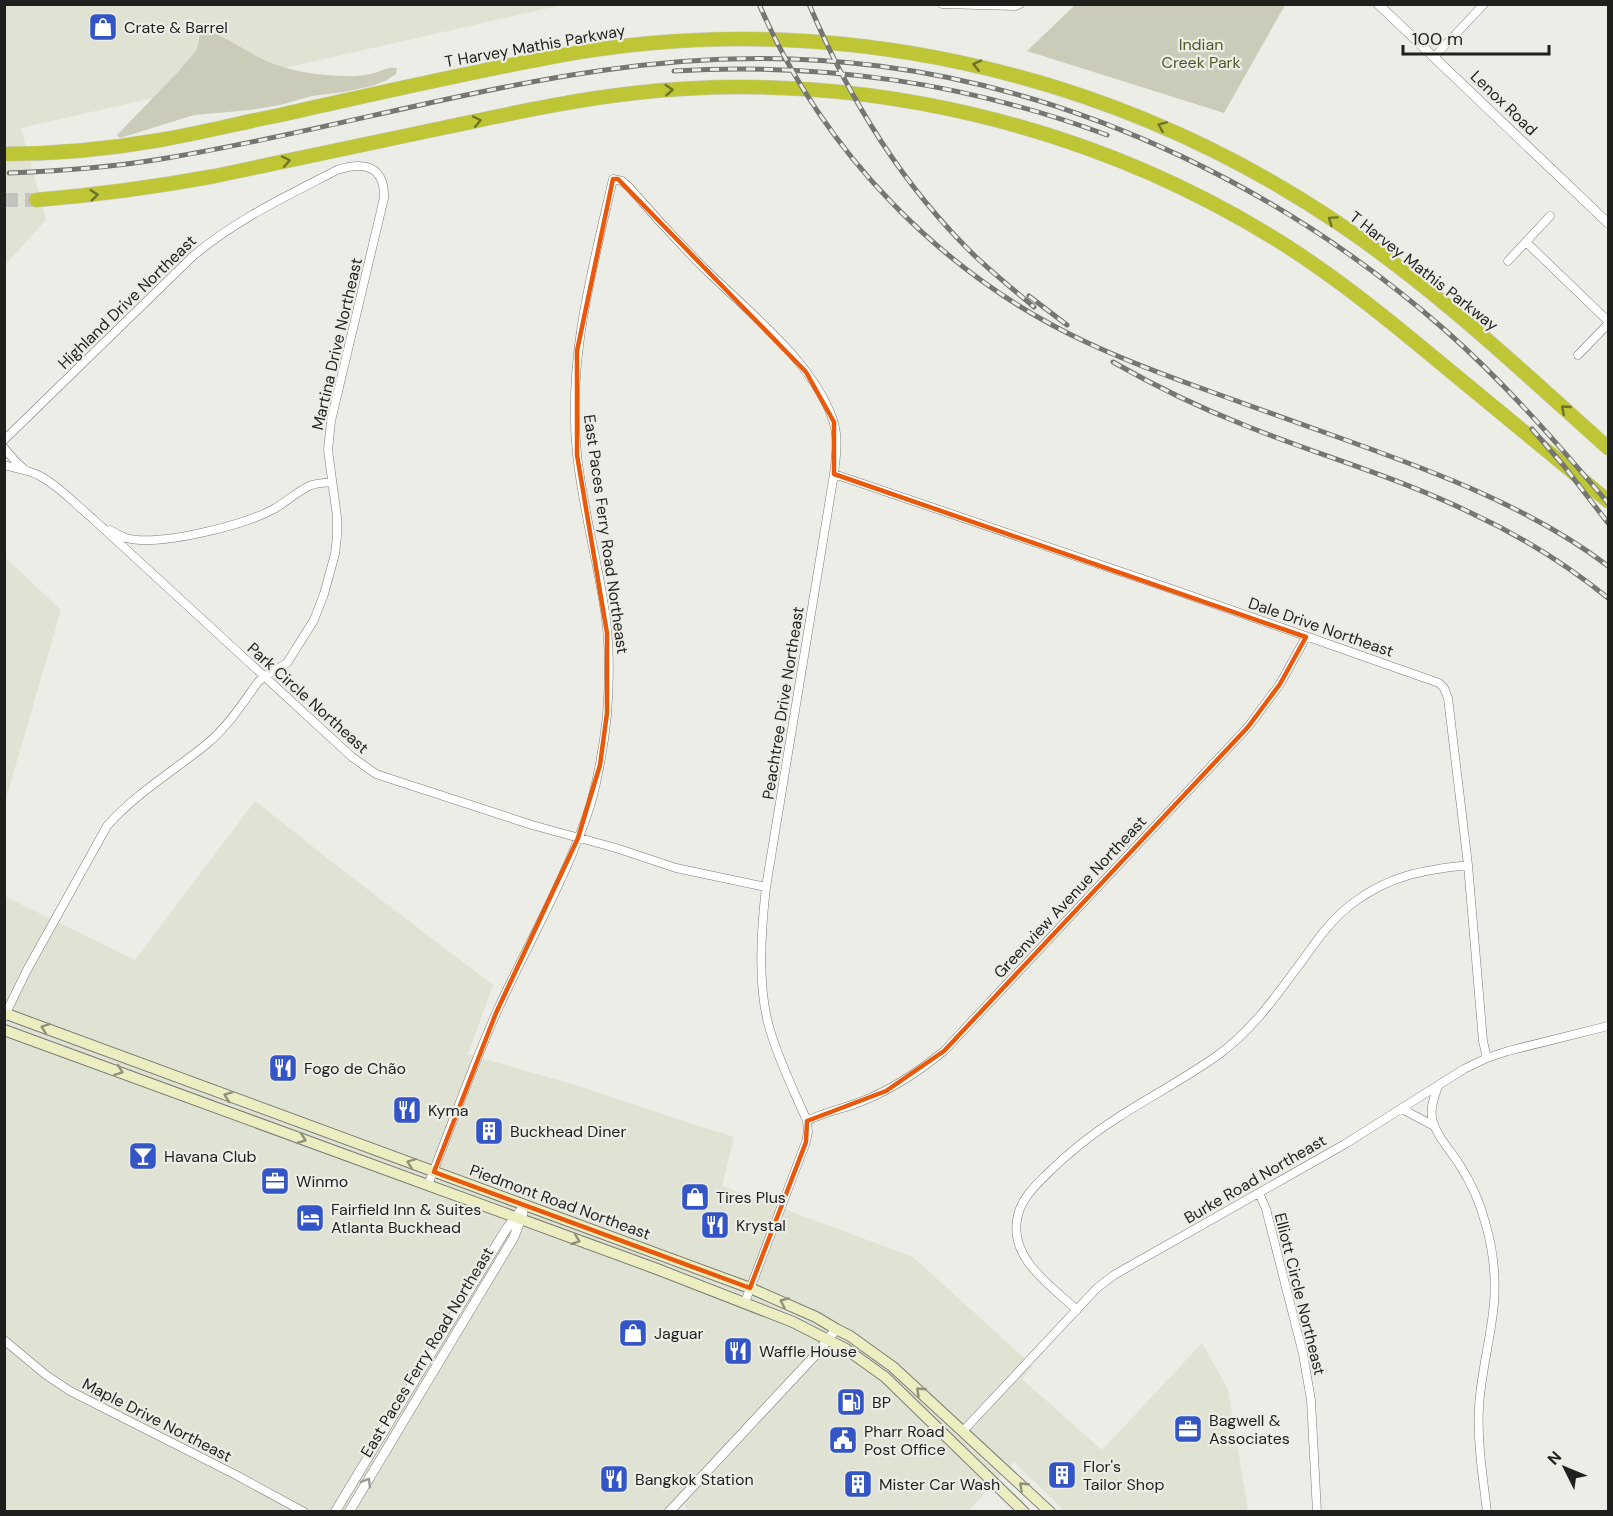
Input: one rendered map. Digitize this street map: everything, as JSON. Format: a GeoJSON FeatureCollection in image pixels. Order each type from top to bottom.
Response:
{"type":"FeatureCollection","features":[{"type":"Feature","properties":{"kind":"highway","name":"T Harvey Mathis Parkway"},"geometry":{"type":"LineString","coordinates":[[4,154],[75,151],[163,140],[523,62],[630,45],[702,40],[772,40],[879,48],[951,60],[1043,83],[1123,110],[1220,153],[1281,187],[1344,227],[1416,281],[1608,448]]}},
{"type":"Feature","properties":{"kind":"highway"},"geometry":{"type":"LineString","coordinates":[[36,200],[123,192],[172,184],[541,107],[635,93],[704,88],[771,88],[873,95],[941,107],[1018,126],[1105,154],[1188,191],[1256,227],[1317,266],[1372,307],[1608,501]]}},
{"type":"Feature","properties":{"kind":"main road","name":"Piedmont Road Northeast"},"geometry":{"type":"LineString","coordinates":[[5,1015],[750,1288],[816,1317],[853,1338],[893,1366],[1050,1512]]}},
{"type":"Feature","properties":{"kind":"main road","name":"Piedmont Road Northeast"},"geometry":{"type":"LineString","coordinates":[[4,1030],[745,1302],[793,1322],[859,1357],[885,1377],[1024,1512]]}},
{"type":"Feature","properties":{"kind":"street"},"geometry":{"type":"LineString","coordinates":[[942,4],[1004,6],[1020,4]]}},
{"type":"Feature","properties":{"kind":"street","name":"Lenox Road"},"geometry":{"type":"LineString","coordinates":[[1378,4],[1608,223]]}},
{"type":"Feature","properties":{"kind":"street"},"geometry":{"type":"LineString","coordinates":[[1434,57],[1484,4]]}},
{"type":"Feature","properties":{"kind":"street","name":"Highland Drive Northeast"},"geometry":{"type":"LineString","coordinates":[[4,440],[210,242],[236,224],[337,170],[360,166],[373,169],[377,173]]}},
{"type":"Feature","properties":{"kind":"street","name":"Martina Drive Northeast"},"geometry":{"type":"LineString","coordinates":[[5,1015],[27,970],[107,826],[138,796],[210,741],[258,682],[287,663],[314,620],[335,555],[337,517],[328,450],[331,421],[384,198],[384,186],[377,173]]}},
{"type":"Feature","properties":{"kind":"street","name":"Peachtree Drive Northeast"},"geometry":{"type":"LineString","coordinates":[[613,179],[622,181],[629,187],[693,257],[786,348],[825,400],[834,422],[837,447],[834,474],[766,887],[762,940],[766,1012],[775,1045],[807,1121]]}},
{"type":"Feature","properties":{"kind":"street","name":"East Paces Ferry Road Northeast"},"geometry":{"type":"LineString","coordinates":[[428,1185],[496,1013],[578,838],[591,802],[600,765],[607,713],[609,666],[604,601],[577,455],[575,381],[582,320],[613,179]]}},
{"type":"Feature","properties":{"kind":"street"},"geometry":{"type":"LineString","coordinates":[[1508,261],[1550,216]]}},
{"type":"Feature","properties":{"kind":"street"},"geometry":{"type":"LineString","coordinates":[[1526,242],[1608,322],[1578,355]]}},
{"type":"Feature","properties":{"kind":"street","name":"Park Circle Northeast"},"geometry":{"type":"LineString","coordinates":[[4,448],[24,469]]}},
{"type":"Feature","properties":{"kind":"street","name":"Park Circle Northeast"},"geometry":{"type":"LineString","coordinates":[[4,465],[24,469],[42,477],[92,518],[352,757],[376,774],[532,825],[616,848],[676,868],[766,887]]}},
{"type":"Feature","properties":{"kind":"street","name":"Dale Drive Northeast"},"geometry":{"type":"LineString","coordinates":[[834,474],[1440,683],[1448,698],[1468,865],[1487,1058]]}},
{"type":"Feature","properties":{"kind":"street"},"geometry":{"type":"LineString","coordinates":[[92,518],[126,538],[139,540],[169,538],[246,521],[274,509],[308,487],[332,482]]}},
{"type":"Feature","properties":{"kind":"street","name":"Greenview Avenue Northeast"},"geometry":{"type":"LineString","coordinates":[[807,1121],[886,1091],[944,1051],[1248,727],[1280,684],[1305,637]]}},
{"type":"Feature","properties":{"kind":"street"},"geometry":{"type":"LineString","coordinates":[[1077,1310],[1030,1266],[1019,1247],[1016,1232],[1018,1215],[1034,1187],[1063,1158],[1095,1132],[1216,1057],[1239,1040],[1263,1014],[1325,929],[1354,902],[1382,885],[1406,875],[1468,865]]}},
{"type":"Feature","properties":{"kind":"street","name":"Burke Road Northeast"},"geometry":{"type":"LineString","coordinates":[[963,1431],[1098,1288],[1114,1275],[1336,1149],[1464,1069],[1508,1051],[1608,1026]]}},
{"type":"Feature","properties":{"kind":"street"},"geometry":{"type":"LineString","coordinates":[[1438,1086],[1431,1117],[1434,1126],[1461,1166],[1474,1191],[1485,1221],[1492,1251],[1494,1302],[1480,1385],[1479,1409],[1487,1512]]}},
{"type":"Feature","properties":{"kind":"street"},"geometry":{"type":"LineString","coordinates":[[1402,1109],[1434,1126]]}},
{"type":"Feature","properties":{"kind":"street"},"geometry":{"type":"LineString","coordinates":[[745,1302],[806,1142],[807,1121]]}},
{"type":"Feature","properties":{"kind":"street","name":"Elliott Circle Northeast"},"geometry":{"type":"LineString","coordinates":[[1259,1192],[1266,1209],[1304,1354],[1311,1401],[1317,1512]]}},
{"type":"Feature","properties":{"kind":"street","name":"East Paces Ferry Road Northeast"},"geometry":{"type":"LineString","coordinates":[[335,1512],[525,1205]]}},
{"type":"Feature","properties":{"kind":"street","name":"East Paces Ferry Road Northeast"},"geometry":{"type":"LineString","coordinates":[[349,1512],[514,1237],[518,1218]]}},
{"type":"Feature","properties":{"kind":"street"},"geometry":{"type":"LineString","coordinates":[[669,1512],[764,1411],[836,1329]]}},
{"type":"Feature","properties":{"kind":"street","name":"Maple Drive Northeast"},"geometry":{"type":"LineString","coordinates":[[4,1340],[64,1388],[304,1512]]}},
{"type":"Feature","properties":{"kind":"highlighted area"},"geometry":{"type":"Polygon","coordinates":[[[613,179],[618,179],[806,372],[834,422],[834,474],[1306,637],[1280,684],[1248,727],[944,1051],[886,1091],[807,1121],[806,1142],[750,1288],[434,1172],[496,1013],[578,838],[600,765],[607,713],[607,633],[577,455],[577,351],[613,179]]]}},
{"type":"Feature","properties":{"kind":"shaded area"},"geometry":{"type":"Polygon","coordinates":[[[5,5],[562,5],[21,128],[46,220],[5,265],[5,5]]]}},
{"type":"Feature","properties":{"kind":"shaded area"},"geometry":{"type":"Polygon","coordinates":[[[5,557],[61,610],[5,802],[5,557]]]}},
{"type":"Feature","properties":{"kind":"shaded area"},"geometry":{"type":"Polygon","coordinates":[[[255,801],[493,985],[468,1054],[585,1088],[734,1137],[722,1186],[913,1257],[1033,1366],[1022,1379],[1102,1450],[1202,1343],[1228,1389],[1248,1511],[1065,1511],[1014,1462],[967,1512],[689,1512],[682,1503],[674,1512],[5,1511],[4,896],[135,960],[255,801]]]}},
{"type":"Feature","properties":{"kind":"green space","name":"Indian Creek Park"},"geometry":{"type":"Polygon","coordinates":[[[1075,5],[1285,5],[1224,113],[1027,51],[1075,5]]]}},
{"type":"Feature","properties":{"kind":"green space"},"geometry":{"type":"Polygon","coordinates":[[[205,29],[262,59],[293,70],[354,76],[397,68],[396,74],[372,86],[250,110],[194,115],[120,138],[117,135],[196,51],[199,34],[205,29]]]}},
{"type":"Feature","properties":{"kind":"tunnel"},"geometry":{"type":"LineString","coordinates":[[4,200],[36,200]]}},
{"type":"Feature","properties":{"kind":"railway"},"geometry":{"type":"LineString","coordinates":[[759,4],[785,58],[816,109],[852,158],[892,203],[936,244],[983,282],[1033,314],[1116,356],[1412,464],[1481,493],[1547,526],[1608,566]]}},
{"type":"Feature","properties":{"kind":"railway"},"geometry":{"type":"LineString","coordinates":[[809,4],[824,39],[859,106],[901,170],[924,200],[975,256],[1034,307]]}},
{"type":"Feature","properties":{"kind":"railway"},"geometry":{"type":"LineString","coordinates":[[9,173],[88,168],[167,158],[490,90],[633,66],[703,60],[809,60],[879,66],[957,79],[1034,99],[1109,125],[1182,156],[1252,193],[1320,234],[1384,280],[1467,350],[1530,414],[1608,503]]}},
{"type":"Feature","properties":{"kind":"railway"},"geometry":{"type":"LineString","coordinates":[[674,71],[786,70],[894,80],[1001,102],[1107,135]]}},
{"type":"Feature","properties":{"kind":"railway"},"geometry":{"type":"LineString","coordinates":[[1029,296],[1067,325]]}},
{"type":"Feature","properties":{"kind":"railway"},"geometry":{"type":"LineString","coordinates":[[1113,362],[1177,396],[1227,418],[1442,499],[1506,530],[1542,551],[1576,573],[1608,598]]}},
{"type":"Feature","properties":{"kind":"railway"},"geometry":{"type":"LineString","coordinates":[[1532,429],[1608,523]]}},
{"type":"Feature","properties":{"kind":"place","name":"Crate & Barrel"},"geometry":{"type":"Point","coordinates":[103,27]}},
{"type":"Feature","properties":{"kind":"place","name":"Fogo de Chão"},"geometry":{"type":"Point","coordinates":[283,1068]}},
{"type":"Feature","properties":{"kind":"place","name":"Kyma"},"geometry":{"type":"Point","coordinates":[407,1110]}},
{"type":"Feature","properties":{"kind":"place","name":"Buckhead Diner"},"geometry":{"type":"Point","coordinates":[489,1131]}},
{"type":"Feature","properties":{"kind":"place","name":"Havana Club"},"geometry":{"type":"Point","coordinates":[143,1156]}},
{"type":"Feature","properties":{"kind":"place","name":"Winmo"},"geometry":{"type":"Point","coordinates":[275,1181]}},
{"type":"Feature","properties":{"kind":"place","name":"Tires Plus"},"geometry":{"type":"Point","coordinates":[695,1197]}},
{"type":"Feature","properties":{"kind":"place","name":"Fairfield Inn & Suites Atlanta Buckhead"},"geometry":{"type":"Point","coordinates":[310,1218]}},
{"type":"Feature","properties":{"kind":"place","name":"Krystal"},"geometry":{"type":"Point","coordinates":[715,1225]}},
{"type":"Feature","properties":{"kind":"place","name":"Jaguar"},"geometry":{"type":"Point","coordinates":[633,1333]}},
{"type":"Feature","properties":{"kind":"place","name":"Waffle House"},"geometry":{"type":"Point","coordinates":[738,1351]}},
{"type":"Feature","properties":{"kind":"place","name":"BP"},"geometry":{"type":"Point","coordinates":[851,1402]}},
{"type":"Feature","properties":{"kind":"place","name":"Bagwell & Associates"},"geometry":{"type":"Point","coordinates":[1188,1429]}},
{"type":"Feature","properties":{"kind":"place","name":"Pharr Road Post Office"},"geometry":{"type":"Point","coordinates":[843,1440]}},
{"type":"Feature","properties":{"kind":"place","name":"Flor's Tailor Shop"},"geometry":{"type":"Point","coordinates":[1062,1475]}},
{"type":"Feature","properties":{"kind":"place","name":"Bangkok Station"},"geometry":{"type":"Point","coordinates":[614,1479]}},
{"type":"Feature","properties":{"kind":"place","name":"Mister Car Wash"},"geometry":{"type":"Point","coordinates":[858,1484]}}]}
